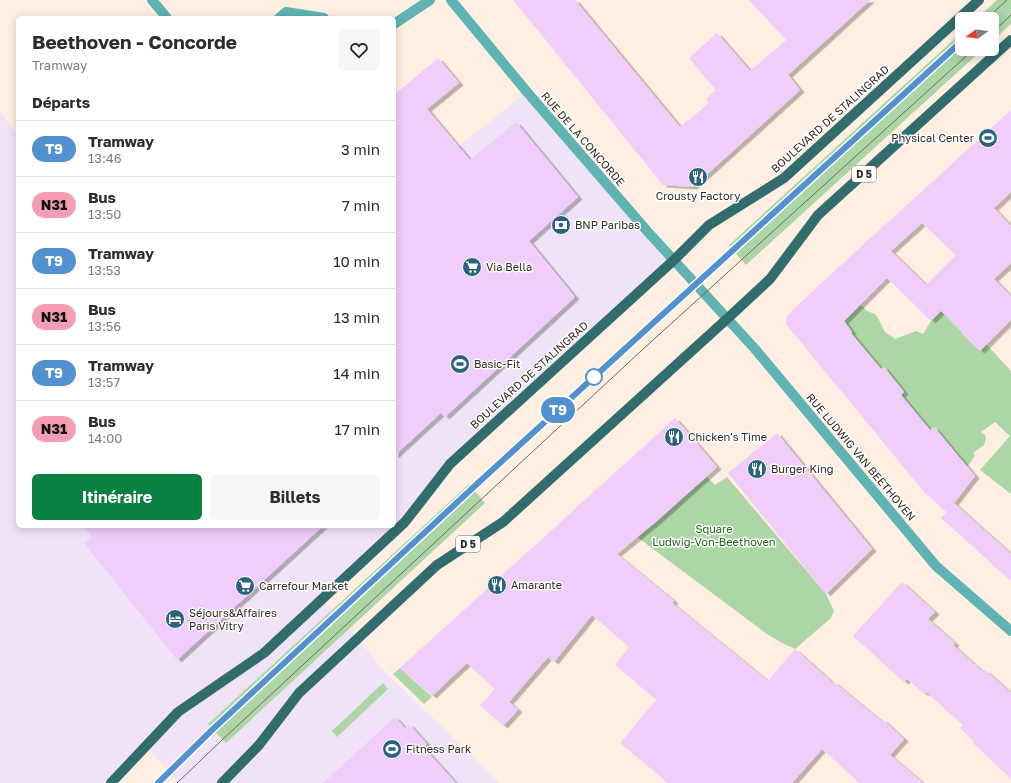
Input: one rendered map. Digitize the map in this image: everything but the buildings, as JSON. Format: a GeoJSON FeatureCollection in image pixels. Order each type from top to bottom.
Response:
{"type":"FeatureCollection","features":[{"type":"Feature","properties":{"kind":"main road","name":"BOULEVARD DE STALINGRAD"},"geometry":{"type":"LineString","coordinates":[[111,783],[178,712],[264,653],[406,522],[450,464],[674,260],[709,225],[784,178],[979,0]]}},
{"type":"Feature","properties":{"kind":"main road","name":"D 5"},"geometry":{"type":"LineString","coordinates":[[222,783],[259,745],[299,693],[437,565],[503,522],[728,318],[770,279],[818,216],[1011,40]]}},
{"type":"Feature","properties":{"kind":"street"},"geometry":{"type":"LineString","coordinates":[[152,0],[164,16]]}},
{"type":"Feature","properties":{"kind":"street"},"geometry":{"type":"LineString","coordinates":[[396,23],[430,0]]}},
{"type":"Feature","properties":{"kind":"street","name":"RUE DE LA CONCORDE"},"geometry":{"type":"LineString","coordinates":[[451,0],[527,92],[701,290]]}},
{"type":"Feature","properties":{"kind":"street"},"geometry":{"type":"LineString","coordinates":[[281,16],[286,12],[311,16]]}},
{"type":"Feature","properties":{"kind":"street","name":"RUE LUDWIG VAN BEETHOVEN"},"geometry":{"type":"LineString","coordinates":[[701,290],[755,349],[936,566],[1011,631]]}},
{"type":"Feature","properties":{"kind":"shaded area"},"geometry":{"type":"Polygon","coordinates":[[[527,92],[674,260],[450,464],[405,522],[322,599],[358,638],[381,668],[500,783],[178,783],[146,746],[111,783],[0,783],[0,112],[16,133],[16,528],[396,528],[396,195],[527,92]]]}},
{"type":"Feature","properties":{"kind":"green space"},"geometry":{"type":"Polygon","coordinates":[[[997,0],[1011,0],[1011,24],[999,35],[999,12],[984,12],[997,0]]]}},
{"type":"Feature","properties":{"kind":"green space"},"geometry":{"type":"Polygon","coordinates":[[[955,38],[955,56],[975,56],[746,265],[729,245],[955,38]]]}},
{"type":"Feature","properties":{"kind":"green space"},"geometry":{"type":"Polygon","coordinates":[[[853,301],[867,311],[875,314],[885,332],[895,339],[916,331],[923,334],[931,321],[944,307],[968,326],[962,333],[979,350],[986,344],[1011,371],[1011,494],[980,470],[1010,436],[995,422],[981,432],[985,435],[986,439],[984,445],[973,453],[975,456],[967,467],[935,427],[930,430],[901,395],[904,392],[884,367],[881,369],[851,333],[852,332],[844,321],[858,307],[853,301]]]}},
{"type":"Feature","properties":{"kind":"green space","name":"Square Ludwig-Von-Beethoven"},"geometry":{"type":"Polygon","coordinates":[[[707,477],[715,485],[727,477],[826,594],[834,611],[831,618],[795,649],[767,634],[637,537],[707,477]]]}},
{"type":"Feature","properties":{"kind":"green space"},"geometry":{"type":"Polygon","coordinates":[[[469,484],[485,503],[226,743],[208,724],[469,484]]]}},
{"type":"Feature","properties":{"kind":"green space"},"geometry":{"type":"Polygon","coordinates":[[[400,668],[432,697],[424,704],[393,674],[400,668]]]}},
{"type":"Feature","properties":{"kind":"green space"},"geometry":{"type":"Polygon","coordinates":[[[383,683],[388,689],[337,737],[332,731],[383,683]]]}},
{"type":"Feature","properties":{"kind":"tram line"},"geometry":{"type":"LineString","coordinates":[[994,12],[1007,0]]}},
{"type":"Feature","properties":{"kind":"tram line"},"geometry":{"type":"LineString","coordinates":[[999,26],[1011,15]]}},
{"type":"Feature","properties":{"kind":"tram line"},"geometry":{"type":"LineString","coordinates":[[158,783],[212,730],[478,483],[955,47]]}},
{"type":"Feature","properties":{"kind":"tram line","name":"T9"},"geometry":{"type":"LineString","coordinates":[[158,783],[212,730],[478,483],[955,47]]}},
{"type":"Feature","properties":{"kind":"tram line"},"geometry":{"type":"LineString","coordinates":[[177,783],[641,351],[966,56]]}},
{"type":"Feature","properties":{"kind":"place","name":"Physical Center"},"geometry":{"type":"Point","coordinates":[988,138]}},
{"type":"Feature","properties":{"kind":"place","name":"Crousty Factory"},"geometry":{"type":"Point","coordinates":[698,177]}},
{"type":"Feature","properties":{"kind":"place","name":"BNP Paribas"},"geometry":{"type":"Point","coordinates":[561,225]}},
{"type":"Feature","properties":{"kind":"place","name":"Via Bella"},"geometry":{"type":"Point","coordinates":[472,267]}},
{"type":"Feature","properties":{"kind":"place","name":"Basic-Fit"},"geometry":{"type":"Point","coordinates":[460,364]}},
{"type":"Feature","properties":{"kind":"place","name":"Chicken's Time"},"geometry":{"type":"Point","coordinates":[674,437]}},
{"type":"Feature","properties":{"kind":"place","name":"Burger King"},"geometry":{"type":"Point","coordinates":[757,469]}},
{"type":"Feature","properties":{"kind":"place","name":"Amarante"},"geometry":{"type":"Point","coordinates":[497,585]}},
{"type":"Feature","properties":{"kind":"place","name":"Carrefour Market"},"geometry":{"type":"Point","coordinates":[245,586]}},
{"type":"Feature","properties":{"kind":"place","name":"Séjours&Affaires Paris Vitry"},"geometry":{"type":"Point","coordinates":[175,619]}},
{"type":"Feature","properties":{"kind":"place","name":"Fitness Park"},"geometry":{"type":"Point","coordinates":[392,749]}}]}
